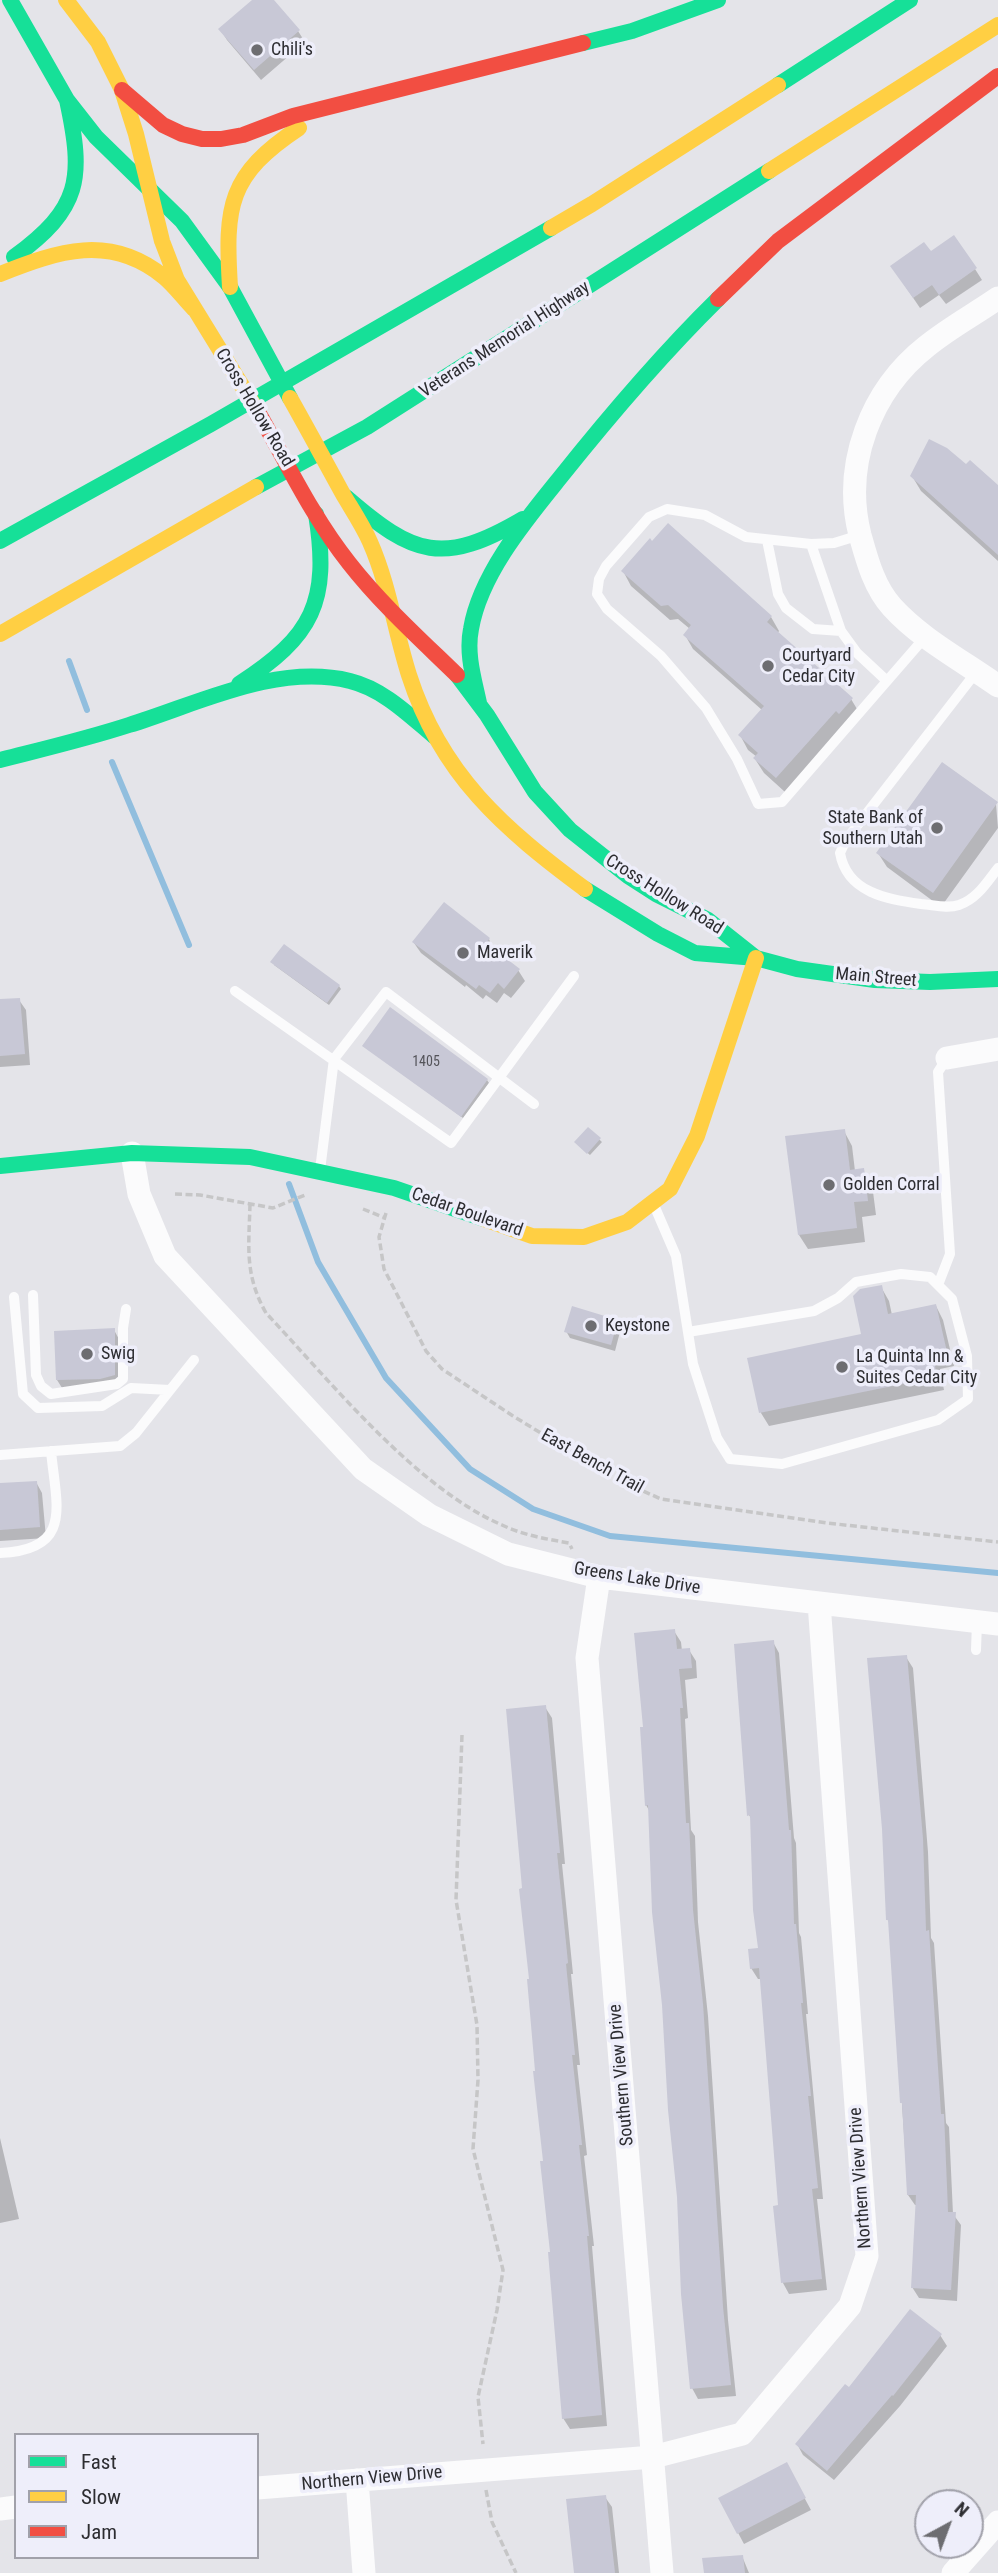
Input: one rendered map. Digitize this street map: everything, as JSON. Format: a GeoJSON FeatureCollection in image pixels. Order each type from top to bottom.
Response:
{"type":"FeatureCollection","features":[{"type":"Feature","properties":{"kind":"main road","name":"Cross Hollow Road"},"geometry":{"type":"LineString","coordinates":[[10,0],[67,100],[96,137],[190,230],[230,287],[376,555],[409,676],[434,736],[460,776],[494,816],[532,850],[598,898],[695,953],[756,958]]}},
{"type":"Feature","properties":{"kind":"main road","name":"Cross Hollow Road"},"geometry":{"type":"LineString","coordinates":[[66,0],[98,42],[122,90],[136,134],[165,252],[177,280],[233,369],[316,514],[352,568],[446,663],[479,703],[535,792],[577,837],[642,885],[708,920],[756,958]]}},
{"type":"Feature","properties":{"kind":"main road"},"geometry":{"type":"LineString","coordinates":[[122,90],[158,123],[180,134],[203,139],[247,134],[293,116],[632,31],[718,0]]}},
{"type":"Feature","properties":{"kind":"main road"},"geometry":{"type":"LineString","coordinates":[[0,541],[211,424],[592,204],[910,0]]}},
{"type":"Feature","properties":{"kind":"main road","name":"Veterans Memorial Highway"},"geometry":{"type":"LineString","coordinates":[[0,635],[259,485],[367,427],[998,25]]}},
{"type":"Feature","properties":{"kind":"main road"},"geometry":{"type":"LineString","coordinates":[[479,703],[470,657],[470,632],[486,582],[531,513],[611,413],[658,359],[778,241],[998,76]]}},
{"type":"Feature","properties":{"kind":"main road"},"geometry":{"type":"LineString","coordinates":[[0,266],[51,229],[72,198],[78,155],[67,100]]}},
{"type":"Feature","properties":{"kind":"main road"},"geometry":{"type":"LineString","coordinates":[[230,287],[227,227],[234,197],[244,177],[257,159],[275,144],[337,106]]}},
{"type":"Feature","properties":{"kind":"main road"},"geometry":{"type":"LineString","coordinates":[[0,274],[53,253],[83,249],[110,251],[132,258],[155,271],[194,309]]}},
{"type":"Feature","properties":{"kind":"main road"},"geometry":{"type":"LineString","coordinates":[[346,497],[379,527],[397,538],[433,549],[463,548],[484,542],[531,513]]}},
{"type":"Feature","properties":{"kind":"main road"},"geometry":{"type":"LineString","coordinates":[[226,692],[281,655],[307,623],[320,586],[321,555],[316,514]]}},
{"type":"Feature","properties":{"kind":"main road"},"geometry":{"type":"LineString","coordinates":[[0,760],[136,723],[226,692],[300,678],[339,679],[362,685],[384,696],[434,736]]}},
{"type":"Feature","properties":{"kind":"main road","name":"Main Street"},"geometry":{"type":"LineString","coordinates":[[756,958],[797,969],[874,980],[930,982],[998,979]]}},
{"type":"Feature","properties":{"kind":"main road","name":"Cedar Boulevard"},"geometry":{"type":"LineString","coordinates":[[0,1166],[132,1153],[250,1157],[394,1188],[532,1236],[584,1237],[627,1222],[670,1189],[697,1136],[756,958]]}},
{"type":"Feature","properties":{"kind":"street"},"geometry":{"type":"LineString","coordinates":[[998,298],[927,346],[894,379],[871,417],[859,449],[854,485],[856,519],[873,578],[890,604],[910,625],[998,686]]}},
{"type":"Feature","properties":{"kind":"street"},"geometry":{"type":"LineString","coordinates":[[947,1058],[998,1049]]}},
{"type":"Feature","properties":{"kind":"street","name":"Greens Lake Drive"},"geometry":{"type":"LineString","coordinates":[[132,1153],[139,1194],[165,1256],[363,1469],[429,1515],[508,1554],[598,1577],[988,1622]]}},
{"type":"Feature","properties":{"kind":"street","name":"Southern View Drive"},"geometry":{"type":"LineString","coordinates":[[598,1577],[587,1658],[662,2573]]}},
{"type":"Feature","properties":{"kind":"street","name":"Northern View Drive"},"geometry":{"type":"LineString","coordinates":[[259,2488],[653,2457],[742,2434],[850,2306],[867,2256],[819,1603]]}},
{"type":"Feature","properties":{"kind":"street"},"geometry":{"type":"LineString","coordinates":[[357,2480],[364,2573]]}},
{"type":"Feature","properties":{"kind":"street"},"geometry":{"type":"LineString","coordinates":[[953,2573],[998,2522]]}},
{"type":"Feature","properties":{"kind":"lane"},"geometry":{"type":"LineString","coordinates":[[860,535],[834,543],[767,540],[737,534],[705,515],[667,509],[649,517],[606,566],[596,587],[600,601],[661,656],[706,708],[737,759],[758,804],[782,802],[926,636]]}},
{"type":"Feature","properties":{"kind":"lane"},"geometry":{"type":"LineString","coordinates":[[767,540],[778,594],[786,608],[813,629],[841,631]]}},
{"type":"Feature","properties":{"kind":"lane"},"geometry":{"type":"LineString","coordinates":[[811,544],[841,631],[857,653],[887,681]]}},
{"type":"Feature","properties":{"kind":"lane"},"geometry":{"type":"LineString","coordinates":[[977,671],[846,840],[840,853],[847,873],[866,890],[882,898],[947,907],[957,906],[974,897],[998,868]]}},
{"type":"Feature","properties":{"kind":"lane"},"geometry":{"type":"LineString","coordinates":[[235,990],[451,1143],[574,976]]}},
{"type":"Feature","properties":{"kind":"lane"},"geometry":{"type":"LineString","coordinates":[[320,1171],[334,1059],[386,992],[534,1104]]}},
{"type":"Feature","properties":{"kind":"lane"},"geometry":{"type":"LineString","coordinates":[[938,1285],[950,1254],[938,1072],[947,1058]]}},
{"type":"Feature","properties":{"kind":"lane"},"geometry":{"type":"LineString","coordinates":[[653,1203],[676,1256],[693,1364],[717,1438],[730,1459],[782,1464],[938,1420],[968,1399],[967,1356],[952,1299],[930,1277],[901,1274],[856,1282],[838,1298],[814,1311],[688,1332]]}},
{"type":"Feature","properties":{"kind":"lane"},"geometry":{"type":"LineString","coordinates":[[33,1295],[36,1375],[41,1386],[51,1394],[117,1384],[170,1390]]}},
{"type":"Feature","properties":{"kind":"lane"},"geometry":{"type":"LineString","coordinates":[[14,1297],[23,1394],[38,1408],[102,1406],[127,1384]]}},
{"type":"Feature","properties":{"kind":"lane"},"geometry":{"type":"LineString","coordinates":[[126,1309],[123,1328],[127,1384]]}},
{"type":"Feature","properties":{"kind":"lane"},"geometry":{"type":"LineString","coordinates":[[0,1455],[120,1446],[136,1433],[194,1360]]}},
{"type":"Feature","properties":{"kind":"lane"},"geometry":{"type":"LineString","coordinates":[[0,1553],[24,1552],[49,1537],[58,1518],[51,1451]]}},
{"type":"Feature","properties":{"kind":"lane"},"geometry":{"type":"LineString","coordinates":[[976,1650],[988,1622]]}},
{"type":"Feature","properties":{"kind":"path","name":"East Bench Trail"},"geometry":{"type":"LineString","coordinates":[[394,1188],[379,1237],[384,1269],[426,1351],[442,1368],[513,1416],[616,1479],[661,1499],[827,1523],[998,1542]]}},
{"type":"Feature","properties":{"kind":"path"},"geometry":{"type":"LineString","coordinates":[[175,1194],[200,1195],[273,1208],[303,1196]]}},
{"type":"Feature","properties":{"kind":"path"},"geometry":{"type":"LineString","coordinates":[[250,1204],[248,1265],[254,1292],[266,1313],[414,1466],[460,1502],[501,1525],[539,1538],[569,1543],[574,1553],[572,1570]]}},
{"type":"Feature","properties":{"kind":"path"},"geometry":{"type":"LineString","coordinates":[[462,1735],[456,1900],[477,2025],[478,2080],[473,2149],[503,2270],[478,2397],[483,2444]]}},
{"type":"Feature","properties":{"kind":"path"},"geometry":{"type":"LineString","coordinates":[[485,2488],[492,2522],[516,2573]]}},
{"type":"Feature","properties":{"kind":"building","name":"Chili's"},"geometry":{"type":"Polygon","coordinates":[[[252,0],[274,0],[300,30],[254,70],[218,29],[252,0]]]}},
{"type":"Feature","properties":{"kind":"building"},"geometry":{"type":"Polygon","coordinates":[[[954,235],[977,268],[939,295],[932,285],[913,298],[890,266],[924,242],[931,251],[954,235]]]}},
{"type":"Feature","properties":{"kind":"building"},"geometry":{"type":"Polygon","coordinates":[[[929,439],[947,448],[966,464],[970,460],[998,485],[998,555],[910,476],[929,439]]]}},
{"type":"Feature","properties":{"kind":"building","name":"Courtyard Cedar City"},"geometry":{"type":"Polygon","coordinates":[[[668,523],[772,616],[767,622],[853,698],[839,714],[836,711],[776,778],[753,758],[758,753],[738,735],[764,706],[683,635],[691,625],[668,605],[661,606],[621,571],[650,538],[652,541],[668,523]]]}},
{"type":"Feature","properties":{"kind":"building","name":"State Bank of Southern Utah"},"geometry":{"type":"Polygon","coordinates":[[[942,762],[998,802],[933,893],[876,853],[942,762]]]}},
{"type":"Feature","properties":{"kind":"building","name":"Maverik"},"geometry":{"type":"Polygon","coordinates":[[[444,902],[490,938],[486,943],[520,969],[504,989],[498,983],[490,993],[479,985],[476,989],[412,942],[444,902]]]}},
{"type":"Feature","properties":{"kind":"building"},"geometry":{"type":"Polygon","coordinates":[[[284,944],[340,985],[327,1003],[270,962],[284,944]]]}},
{"type":"Feature","properties":{"kind":"building"},"geometry":{"type":"Polygon","coordinates":[[[20,998],[25,1054],[0,1056],[0,999],[20,998]]]}},
{"type":"Feature","properties":{"kind":"building"},"geometry":{"type":"Polygon","coordinates":[[[390,1007],[488,1079],[461,1117],[362,1046],[390,1007]]]}},
{"type":"Feature","properties":{"kind":"building"},"geometry":{"type":"Polygon","coordinates":[[[588,1127],[601,1138],[587,1154],[574,1142],[588,1127]]]}},
{"type":"Feature","properties":{"kind":"building","name":"Golden Corral"},"geometry":{"type":"Polygon","coordinates":[[[845,1129],[850,1170],[864,1168],[868,1201],[854,1202],[857,1228],[798,1235],[785,1136],[845,1129]]]}},
{"type":"Feature","properties":{"kind":"building","name":"La Quinta Inn & Suites Cedar City"},"geometry":{"type":"Polygon","coordinates":[[[882,1285],[888,1314],[936,1304],[947,1352],[933,1355],[937,1377],[759,1413],[747,1358],[861,1334],[853,1296],[860,1289],[882,1285]]]}},
{"type":"Feature","properties":{"kind":"building","name":"Keystone"},"geometry":{"type":"Polygon","coordinates":[[[572,1306],[618,1320],[611,1345],[564,1332],[572,1306]]]}},
{"type":"Feature","properties":{"kind":"building","name":"Swig"},"geometry":{"type":"Polygon","coordinates":[[[115,1328],[115,1375],[100,1379],[56,1380],[54,1331],[115,1328]]]}},
{"type":"Feature","properties":{"kind":"building"},"geometry":{"type":"Polygon","coordinates":[[[37,1481],[40,1527],[0,1530],[0,1483],[37,1481]]]}},
{"type":"Feature","properties":{"kind":"building"},"geometry":{"type":"Polygon","coordinates":[[[675,1629],[677,1649],[690,1648],[692,1668],[679,1669],[683,1708],[680,1708],[686,1823],[689,1823],[693,1910],[703,2004],[723,2307],[731,2385],[690,2389],[662,2005],[652,1912],[648,1805],[645,1806],[640,1727],[643,1727],[634,1633],[675,1629]]]}},
{"type":"Feature","properties":{"kind":"building"},"geometry":{"type":"Polygon","coordinates":[[[774,1640],[791,1830],[794,1924],[818,2188],[812,2189],[822,2279],[781,2283],[773,2206],[778,2205],[759,1968],[750,1969],[748,1949],[758,1948],[753,1910],[750,1815],[747,1816],[734,1644],[774,1640]]]}},
{"type":"Feature","properties":{"kind":"building"},"geometry":{"type":"Polygon","coordinates":[[[907,1655],[923,1839],[926,1931],[929,1930],[941,2114],[944,2114],[948,2212],[956,2212],[951,2290],[911,2288],[916,2195],[907,2195],[886,1920],[882,1829],[867,1658],[907,1655]]]}},
{"type":"Feature","properties":{"kind":"building"},"geometry":{"type":"Polygon","coordinates":[[[546,1705],[560,1853],[557,1853],[575,2055],[572,2055],[582,2145],[579,2145],[589,2236],[602,2415],[562,2419],[506,1709],[546,1705]]]}},
{"type":"Feature","properties":{"kind":"building"},"geometry":{"type":"Polygon","coordinates":[[[910,2309],[942,2334],[893,2396],[827,2471],[795,2444],[845,2384],[849,2387],[910,2309]]]}},
{"type":"Feature","properties":{"kind":"building"},"geometry":{"type":"Polygon","coordinates":[[[787,2462],[806,2498],[737,2534],[718,2498],[787,2462]]]}},
{"type":"Feature","properties":{"kind":"building"},"geometry":{"type":"Polygon","coordinates":[[[606,2495],[615,2573],[574,2573],[566,2499],[606,2495]]]}},
{"type":"Feature","properties":{"kind":"building"},"geometry":{"type":"Polygon","coordinates":[[[743,2555],[745,2573],[704,2573],[702,2558],[743,2555]]]}},
{"type":"Feature","properties":{"kind":"waterway"},"geometry":{"type":"LineString","coordinates":[[69,661],[87,710]]}},
{"type":"Feature","properties":{"kind":"waterway"},"geometry":{"type":"LineString","coordinates":[[112,762],[189,945]]}},
{"type":"Feature","properties":{"kind":"waterway"},"geometry":{"type":"LineString","coordinates":[[289,1184],[318,1262],[386,1378],[470,1469],[533,1509],[610,1536],[998,1573]]}},
{"type":"Feature","properties":{"kind":"traffic: fast"},"geometry":{"type":"LineString","coordinates":[[10,0],[67,100],[96,137],[182,221],[230,287],[290,398]]}},
{"type":"Feature","properties":{"kind":"traffic: fast"},"geometry":{"type":"LineString","coordinates":[[583,43],[632,31],[718,0]]}},
{"type":"Feature","properties":{"kind":"traffic: fast"},"geometry":{"type":"LineString","coordinates":[[778,85],[910,0]]}},
{"type":"Feature","properties":{"kind":"traffic: fast"},"geometry":{"type":"LineString","coordinates":[[14,257],[53,223],[65,207],[72,190],[75,151],[67,100]]}},
{"type":"Feature","properties":{"kind":"traffic: fast"},"geometry":{"type":"LineString","coordinates":[[256,487],[367,427],[769,171]]}},
{"type":"Feature","properties":{"kind":"traffic: fast"},"geometry":{"type":"LineString","coordinates":[[0,541],[211,424],[551,228]]}},
{"type":"Feature","properties":{"kind":"traffic: fast"},"geometry":{"type":"LineString","coordinates":[[479,703],[469,648],[471,629],[476,609],[494,569],[532,513],[597,432],[656,364],[718,299]]}},
{"type":"Feature","properties":{"kind":"traffic: fast"},"geometry":{"type":"LineString","coordinates":[[346,497],[391,532],[430,548],[471,544],[523,519]]}},
{"type":"Feature","properties":{"kind":"traffic: fast"},"geometry":{"type":"LineString","coordinates":[[239,684],[284,650],[300,632],[310,614],[317,594],[320,571],[316,514]]}},
{"type":"Feature","properties":{"kind":"traffic: fast"},"geometry":{"type":"LineString","coordinates":[[457,675],[487,715],[535,792],[570,830],[628,876],[656,894],[708,920],[756,958]]}},
{"type":"Feature","properties":{"kind":"traffic: fast"},"geometry":{"type":"LineString","coordinates":[[0,760],[113,730],[238,688],[294,677],[350,681],[374,690],[434,736]]}},
{"type":"Feature","properties":{"kind":"traffic: fast"},"geometry":{"type":"LineString","coordinates":[[585,889],[658,934],[695,953],[756,958],[797,969],[875,980],[930,982],[998,979]]}},
{"type":"Feature","properties":{"kind":"traffic: fast"},"geometry":{"type":"LineString","coordinates":[[0,1166],[132,1153],[250,1157],[394,1188],[484,1219]]}},
{"type":"Feature","properties":{"kind":"traffic: slow"},"geometry":{"type":"LineString","coordinates":[[66,0],[98,42],[122,90],[136,134],[162,241],[177,280],[258,412]]}},
{"type":"Feature","properties":{"kind":"traffic: slow"},"geometry":{"type":"LineString","coordinates":[[769,171],[998,25]]}},
{"type":"Feature","properties":{"kind":"traffic: slow"},"geometry":{"type":"LineString","coordinates":[[551,228],[778,85]]}},
{"type":"Feature","properties":{"kind":"traffic: slow"},"geometry":{"type":"LineString","coordinates":[[230,287],[229,235],[236,195],[258,161],[299,128]]}},
{"type":"Feature","properties":{"kind":"traffic: slow"},"geometry":{"type":"LineString","coordinates":[[0,274],[63,253],[104,251],[144,263],[164,277],[194,309]]}},
{"type":"Feature","properties":{"kind":"traffic: slow"},"geometry":{"type":"LineString","coordinates":[[290,398],[370,542],[382,575],[409,675],[422,710],[439,742],[457,771],[502,821],[585,889]]}},
{"type":"Feature","properties":{"kind":"traffic: slow"},"geometry":{"type":"LineString","coordinates":[[0,634],[256,487]]}},
{"type":"Feature","properties":{"kind":"traffic: slow"},"geometry":{"type":"LineString","coordinates":[[484,1219],[532,1236],[584,1237],[627,1222],[670,1189],[697,1136],[756,958]]}},
{"type":"Feature","properties":{"kind":"traffic: jam"},"geometry":{"type":"LineString","coordinates":[[122,90],[163,125],[202,139],[221,139],[243,135],[293,116],[583,43]]}},
{"type":"Feature","properties":{"kind":"traffic: jam"},"geometry":{"type":"LineString","coordinates":[[718,299],[778,241],[998,76]]}},
{"type":"Feature","properties":{"kind":"traffic: jam"},"geometry":{"type":"LineString","coordinates":[[258,412],[312,509],[336,546],[387,607],[457,675]]}},
{"type":"Feature","properties":{"kind":"place","name":"Chili's"},"geometry":{"type":"Point","coordinates":[257,50]}},
{"type":"Feature","properties":{"kind":"place","name":"Courtyard Cedar City"},"geometry":{"type":"Point","coordinates":[768,666]}},
{"type":"Feature","properties":{"kind":"place","name":"State Bank of Southern Utah"},"geometry":{"type":"Point","coordinates":[937,828]}},
{"type":"Feature","properties":{"kind":"place","name":"Maverik"},"geometry":{"type":"Point","coordinates":[463,953]}},
{"type":"Feature","properties":{"kind":"place","name":"Golden Corral"},"geometry":{"type":"Point","coordinates":[829,1185]}},
{"type":"Feature","properties":{"kind":"place","name":"Keystone"},"geometry":{"type":"Point","coordinates":[591,1326]}},
{"type":"Feature","properties":{"kind":"place","name":"Swig"},"geometry":{"type":"Point","coordinates":[87,1354]}},
{"type":"Feature","properties":{"kind":"place","name":"La Quinta Inn & Suites Cedar City"},"geometry":{"type":"Point","coordinates":[842,1367]}}]}
